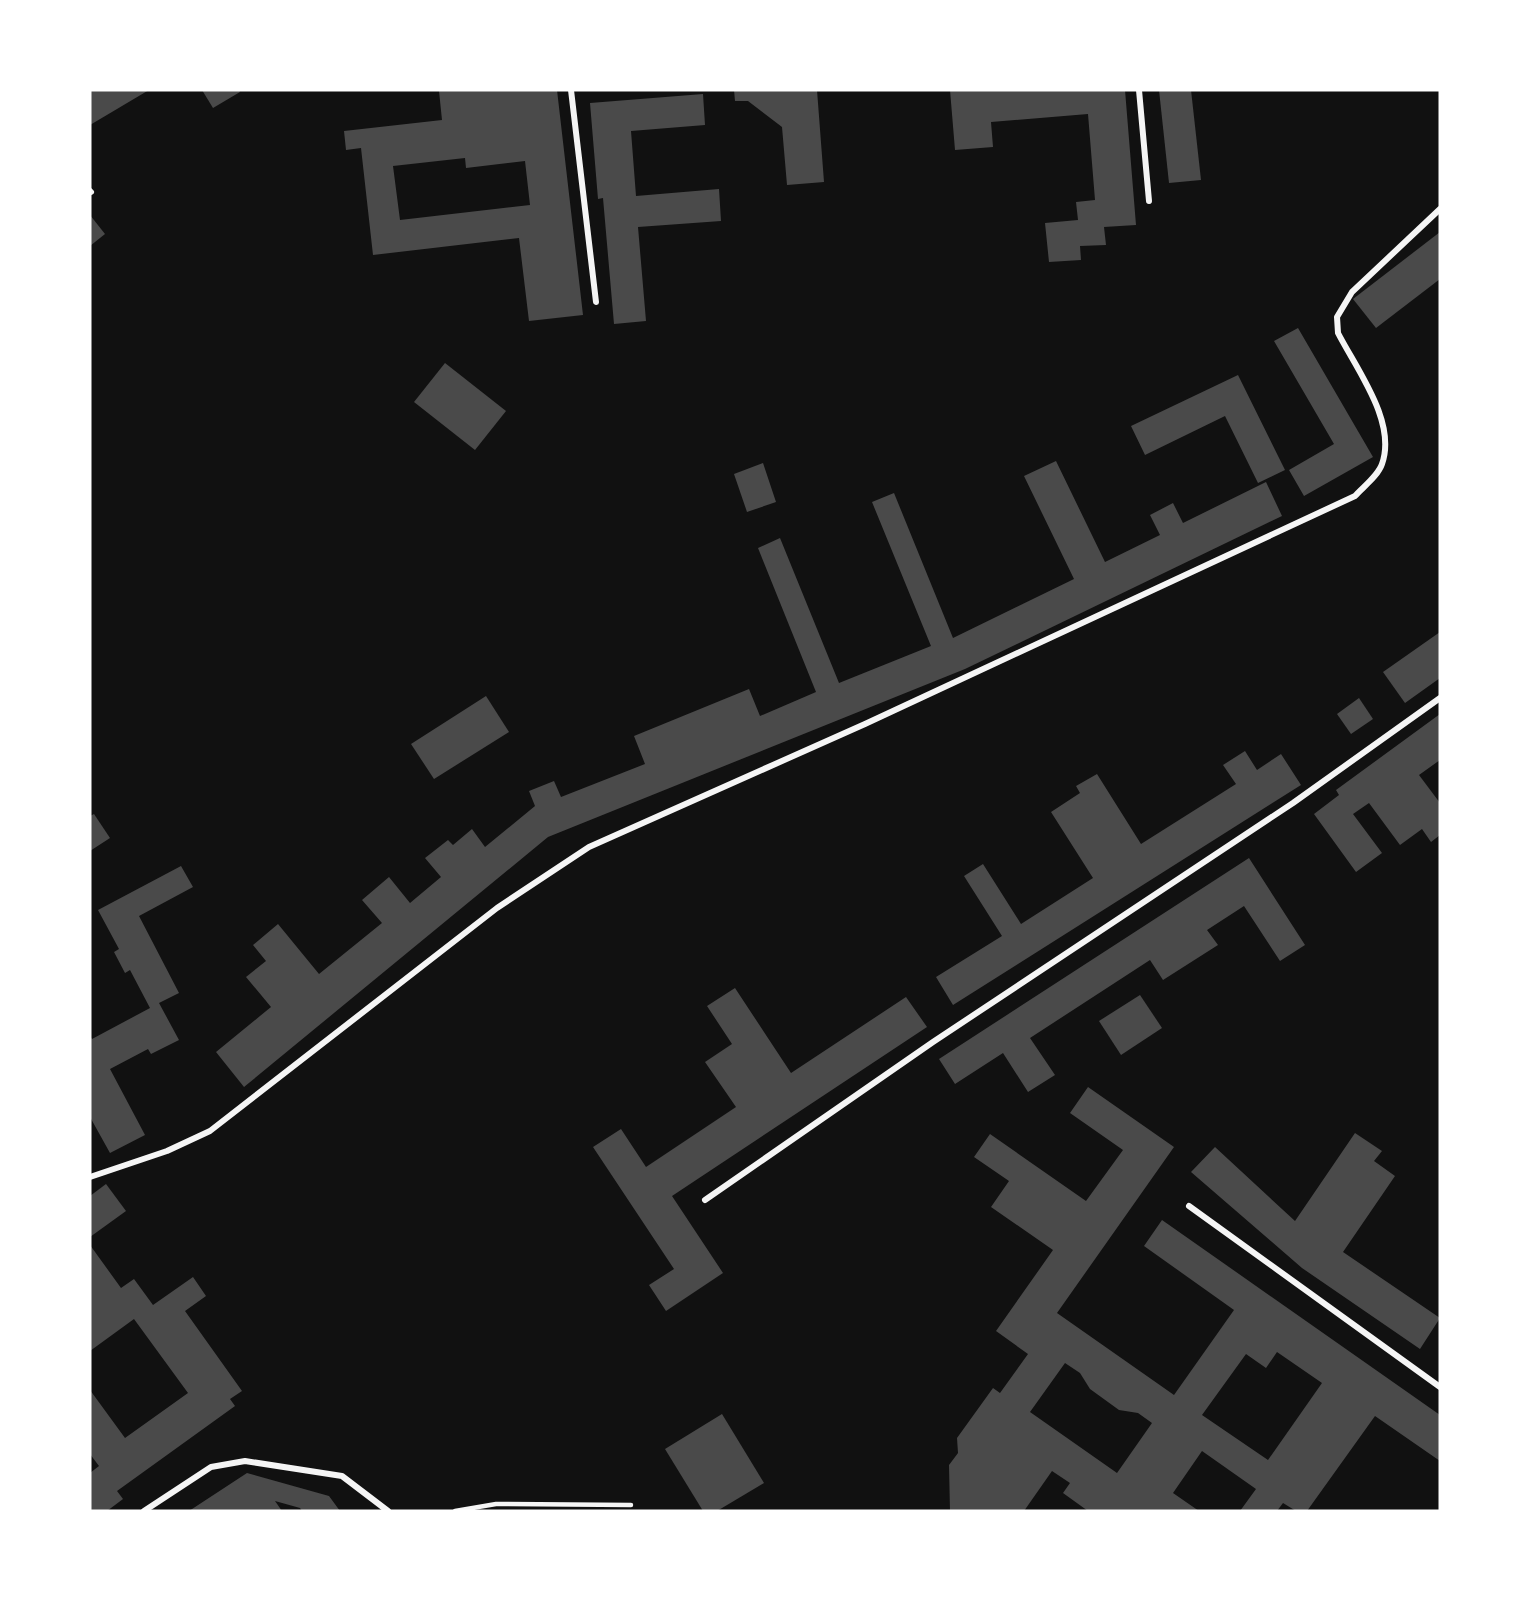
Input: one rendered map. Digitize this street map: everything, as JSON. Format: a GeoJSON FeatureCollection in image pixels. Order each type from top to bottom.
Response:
{"type":"FeatureCollection","features":[{"type":"Feature","properties":{"kind":"street"},"geometry":{"type":"LineString","coordinates":[[571,90],[596,302]]}},
{"type":"Feature","properties":{"kind":"street"},"geometry":{"type":"LineString","coordinates":[[1139,90],[1149,201]]}},
{"type":"Feature","properties":{"kind":"street"},"geometry":{"type":"LineString","coordinates":[[90,1177],[167,1151],[210,1131],[497,909],[589,847],[855,729],[1355,496],[1381,467],[1386,446],[1385,422],[1338,333],[1337,317],[1352,292],[1440,209]]}},
{"type":"Feature","properties":{"kind":"street"},"geometry":{"type":"LineString","coordinates":[[705,1200],[933,1041],[1293,803],[1440,698]]}},
{"type":"Feature","properties":{"kind":"street"},"geometry":{"type":"LineString","coordinates":[[1189,1206],[1440,1387]]}},
{"type":"Feature","properties":{"kind":"street"},"geometry":{"type":"LineString","coordinates":[[144,1511],[211,1467],[245,1461],[342,1476],[388,1511]]}},
{"type":"Feature","properties":{"kind":"lane"},"geometry":{"type":"LineString","coordinates":[[455,1511],[496,1504],[631,1505]]}},
{"type":"Feature","properties":{"kind":"building"},"geometry":{"type":"Polygon","coordinates":[[[90,90],[149,90],[90,125],[90,90]]]}},
{"type":"Feature","properties":{"kind":"building"},"geometry":{"type":"Polygon","coordinates":[[[202,90],[239,90],[240,92],[213,108],[202,90]]]}},
{"type":"Feature","properties":{"kind":"building"},"geometry":{"type":"Polygon","coordinates":[[[557,90],[583,315],[529,321],[519,238],[373,255],[361,148],[346,150],[344,131],[442,120],[439,91],[557,90]],[[465,158],[393,166],[400,220],[530,205],[525,161],[466,168],[465,158]]]}},
{"type":"Feature","properties":{"kind":"building"},"geometry":{"type":"Polygon","coordinates":[[[734,90],[817,90],[824,182],[787,185],[782,127],[748,101],[735,101],[734,90]]]}},
{"type":"Feature","properties":{"kind":"building"},"geometry":{"type":"Polygon","coordinates":[[[950,90],[1125,90],[1136,225],[1104,227],[1106,245],[1080,246],[1081,260],[1049,262],[1045,223],[1078,220],[1076,202],[1095,200],[1088,114],[991,122],[993,147],[955,150],[950,90]]]}},
{"type":"Feature","properties":{"kind":"building"},"geometry":{"type":"Polygon","coordinates":[[[1159,90],[1191,90],[1201,180],[1169,183],[1159,90]]]}},
{"type":"Feature","properties":{"kind":"building"},"geometry":{"type":"Polygon","coordinates":[[[703,94],[705,125],[631,131],[636,196],[719,189],[721,221],[638,227],[646,321],[614,324],[603,198],[598,199],[590,103],[703,94]]]}},
{"type":"Feature","properties":{"kind":"building"},"geometry":{"type":"Polygon","coordinates":[[[90,215],[105,234],[90,246],[90,215]]]}},
{"type":"Feature","properties":{"kind":"building"},"geometry":{"type":"Polygon","coordinates":[[[1440,232],[1440,279],[1376,328],[1353,299],[1440,232]]]}},
{"type":"Feature","properties":{"kind":"building"},"geometry":{"type":"Polygon","coordinates":[[[1298,328],[1373,457],[1304,496],[1289,470],[1334,444],[1274,341],[1298,328]]]}},
{"type":"Feature","properties":{"kind":"building"},"geometry":{"type":"Polygon","coordinates":[[[445,363],[506,411],[475,450],[414,402],[445,363]]]}},
{"type":"Feature","properties":{"kind":"building"},"geometry":{"type":"Polygon","coordinates":[[[1238,375],[1285,470],[1258,483],[1225,416],[1145,455],[1131,426],[1238,375]]]}},
{"type":"Feature","properties":{"kind":"building"},"geometry":{"type":"Polygon","coordinates":[[[1056,461],[1105,562],[1160,535],[1150,515],[1173,503],[1183,523],[1266,482],[1282,516],[965,669],[548,837],[244,1087],[216,1052],[271,1007],[246,977],[266,961],[253,945],[278,924],[319,974],[382,923],[362,900],[389,877],[410,903],[441,877],[425,858],[448,840],[453,845],[472,829],[485,847],[535,806],[529,791],[554,781],[561,797],[645,764],[634,736],[749,689],[760,716],[816,692],[758,548],[780,538],[839,683],[931,646],[872,502],[894,493],[953,638],[1074,579],[1024,476],[1056,461]]]}},
{"type":"Feature","properties":{"kind":"building"},"geometry":{"type":"Polygon","coordinates":[[[763,463],[776,502],[747,512],[734,474],[763,463]]]}},
{"type":"Feature","properties":{"kind":"building"},"geometry":{"type":"Polygon","coordinates":[[[1440,632],[1440,678],[1405,703],[1383,672],[1440,632]]]}},
{"type":"Feature","properties":{"kind":"building"},"geometry":{"type":"Polygon","coordinates":[[[486,696],[509,732],[434,779],[411,744],[486,696]]]}},
{"type":"Feature","properties":{"kind":"building"},"geometry":{"type":"Polygon","coordinates":[[[1359,698],[1373,719],[1351,734],[1337,714],[1359,698]]]}},
{"type":"Feature","properties":{"kind":"building"},"geometry":{"type":"Polygon","coordinates":[[[1440,714],[1440,760],[1419,775],[1440,803],[1440,835],[1431,842],[1422,829],[1400,845],[1369,803],[1353,814],[1382,853],[1356,872],[1314,814],[1339,795],[1336,790],[1440,714]]]}},
{"type":"Feature","properties":{"kind":"building"},"geometry":{"type":"Polygon","coordinates":[[[1245,751],[1257,770],[1281,754],[1301,785],[953,1005],[936,977],[1002,936],[964,876],[983,864],[1021,924],[1093,878],[1051,812],[1080,793],[1076,786],[1097,774],[1141,844],[1236,784],[1223,765],[1245,751]]]}},
{"type":"Feature","properties":{"kind":"building"},"geometry":{"type":"Polygon","coordinates":[[[94,814],[110,838],[90,851],[90,816],[94,814]]]}},
{"type":"Feature","properties":{"kind":"building"},"geometry":{"type":"Polygon","coordinates":[[[1249,858],[1305,945],[1280,961],[1244,906],[1207,930],[1218,945],[1163,980],[1150,960],[1030,1038],[1055,1075],[1028,1092],[1003,1053],[955,1084],[939,1059],[1249,858]]]}},
{"type":"Feature","properties":{"kind":"building"},"geometry":{"type":"Polygon","coordinates":[[[181,866],[193,887],[139,916],[179,993],[159,1003],[179,1040],[151,1054],[148,1049],[110,1069],[145,1135],[110,1153],[90,1117],[90,1036],[92,1039],[150,1008],[130,970],[125,973],[114,952],[119,949],[98,910],[181,866]]]}},
{"type":"Feature","properties":{"kind":"building"},"geometry":{"type":"Polygon","coordinates":[[[735,988],[791,1073],[906,997],[927,1027],[672,1196],[723,1273],[666,1311],[649,1285],[674,1269],[593,1147],[621,1129],[646,1167],[736,1107],[705,1062],[732,1044],[707,1006],[735,988]]]}},
{"type":"Feature","properties":{"kind":"building"},"geometry":{"type":"Polygon","coordinates":[[[1140,995],[1162,1028],[1121,1055],[1099,1021],[1140,995]]]}},
{"type":"Feature","properties":{"kind":"building"},"geometry":{"type":"Polygon","coordinates":[[[1088,1087],[1174,1147],[1057,1313],[1174,1395],[1234,1310],[1144,1246],[1162,1220],[1440,1415],[1440,1461],[1375,1416],[1307,1511],[1296,1511],[1283,1503],[1277,1511],[1240,1511],[1256,1489],[1202,1451],[1173,1493],[1199,1511],[1088,1511],[1063,1493],[1070,1483],[1052,1471],[1024,1511],[950,1511],[949,1465],[958,1453],[957,1438],[993,1388],[1000,1393],[1028,1354],[996,1331],[1053,1250],[991,1207],[1009,1181],[974,1157],[990,1134],[1086,1201],[1123,1150],[1070,1113],[1088,1087]],[[1277,1352],[1266,1368],[1246,1354],[1202,1415],[1268,1460],[1322,1383],[1277,1352]],[[1065,1363],[1030,1412],[1117,1473],[1152,1423],[1138,1413],[1119,1410],[1090,1389],[1080,1373],[1065,1363]]]}},
{"type":"Feature","properties":{"kind":"building"},"geometry":{"type":"Polygon","coordinates":[[[1355,1133],[1382,1151],[1374,1161],[1395,1176],[1343,1252],[1440,1318],[1420,1349],[1302,1268],[1191,1172],[1215,1147],[1295,1221],[1355,1133]]]}},
{"type":"Feature","properties":{"kind":"building"},"geometry":{"type":"Polygon","coordinates":[[[106,1184],[126,1211],[90,1237],[90,1196],[106,1184]]]}},
{"type":"Feature","properties":{"kind":"building"},"geometry":{"type":"Polygon","coordinates":[[[90,1245],[121,1288],[134,1279],[153,1305],[193,1277],[206,1296],[185,1311],[242,1391],[230,1399],[235,1406],[117,1491],[123,1499],[107,1511],[90,1511],[90,1473],[99,1466],[90,1454],[90,1390],[125,1438],[188,1393],[134,1319],[90,1351],[90,1245]]]}},
{"type":"Feature","properties":{"kind":"building"},"geometry":{"type":"Polygon","coordinates":[[[722,1414],[764,1483],[717,1511],[703,1511],[665,1449],[722,1414]]]}},
{"type":"Feature","properties":{"kind":"building"},"geometry":{"type":"Polygon","coordinates":[[[247,1473],[329,1496],[340,1511],[302,1511],[300,1508],[275,1501],[282,1511],[189,1511],[247,1473]]]}}]}
